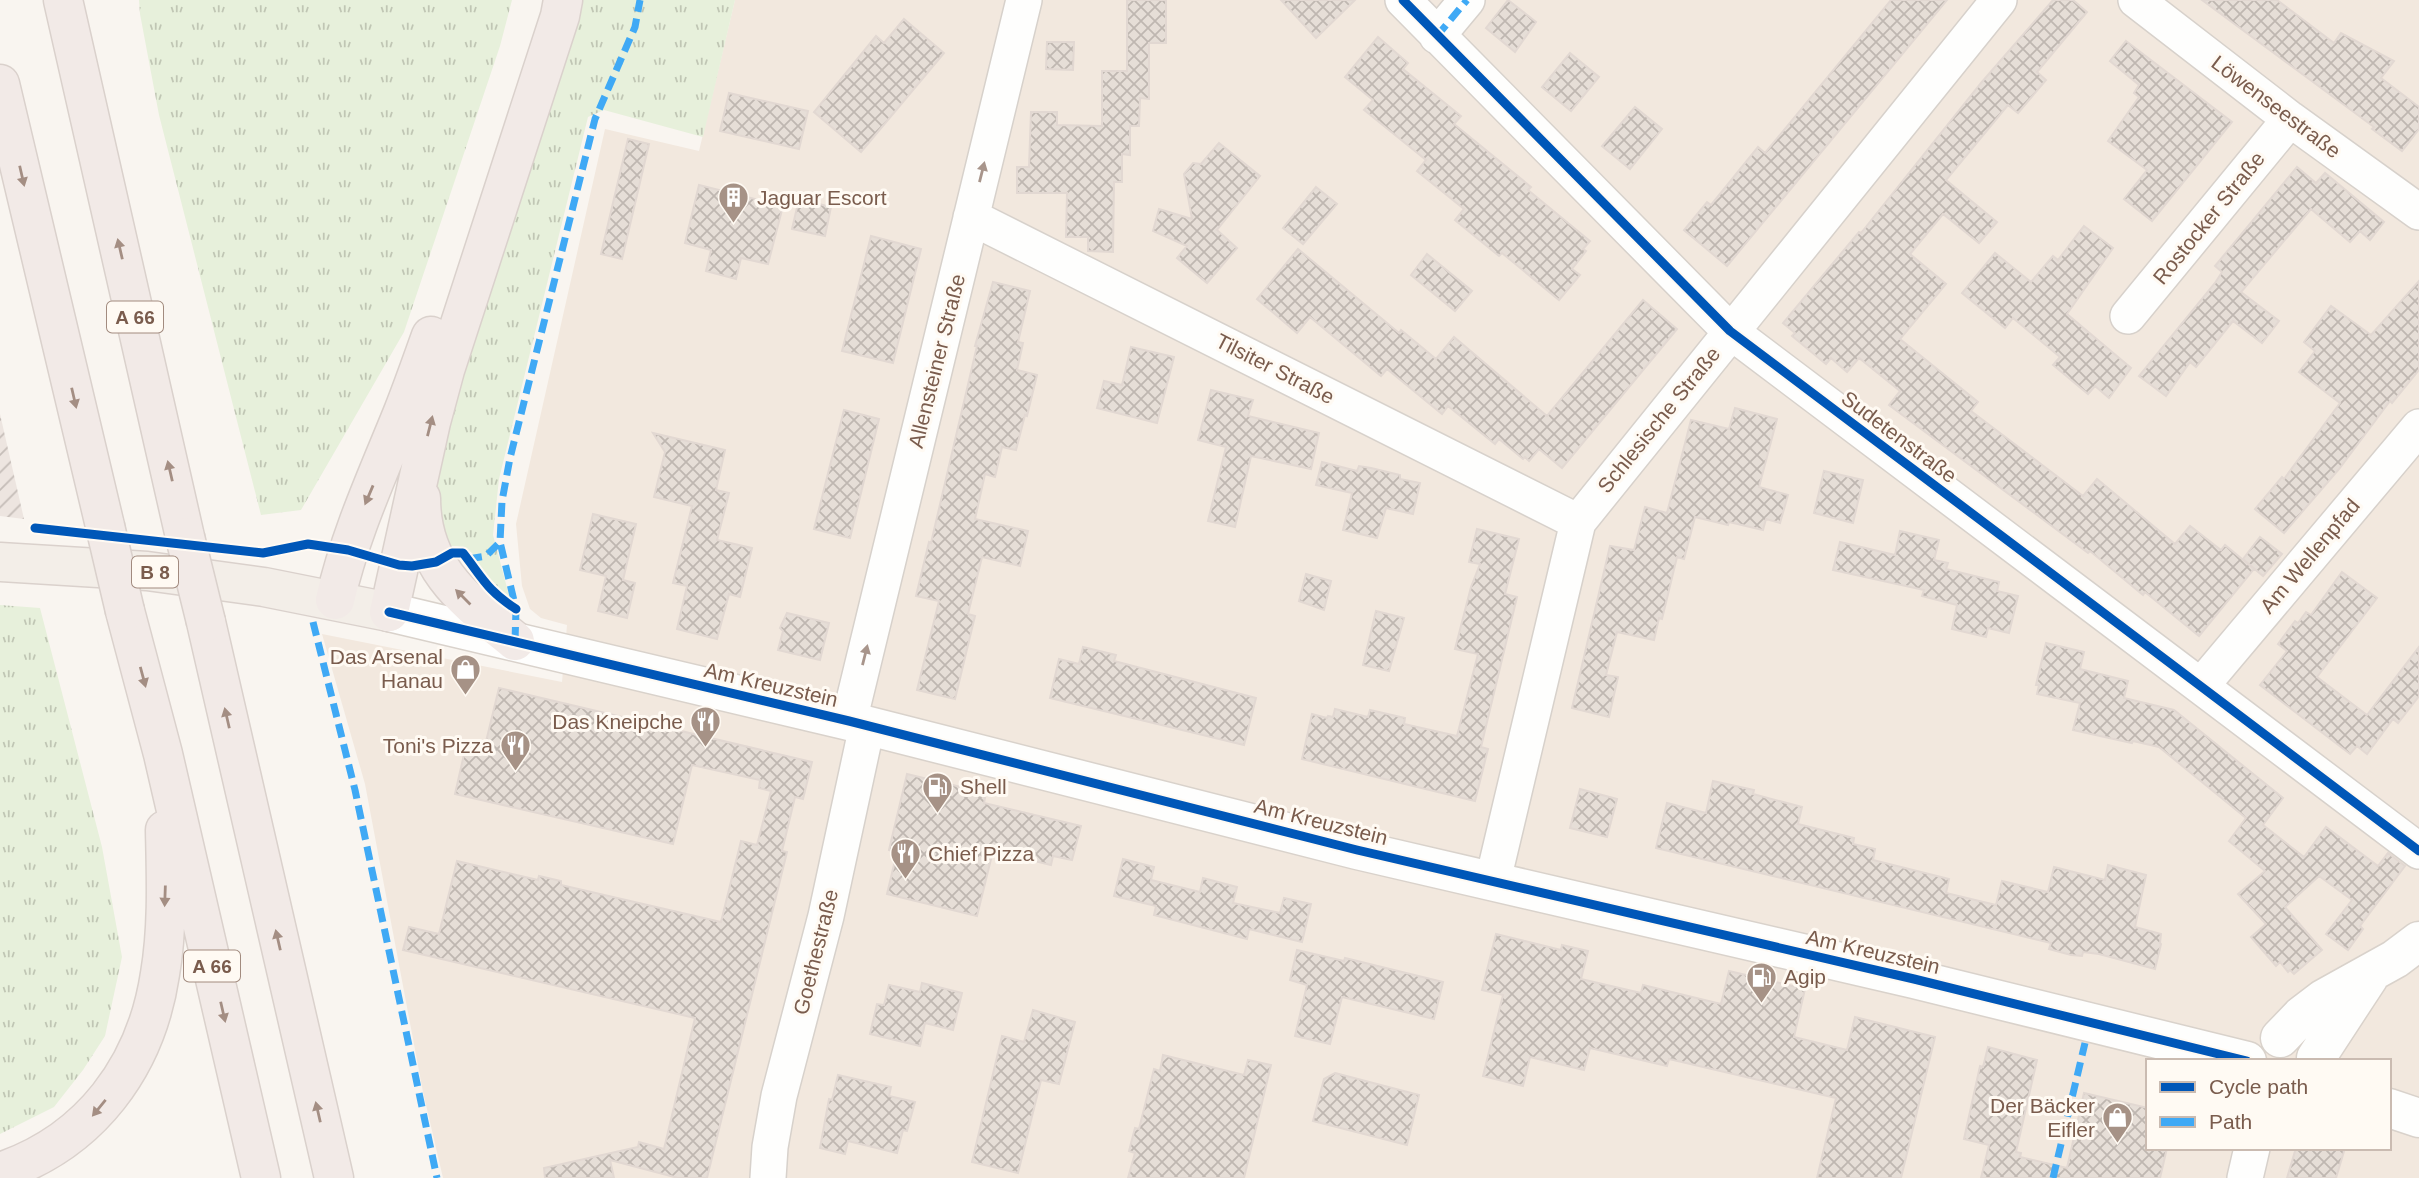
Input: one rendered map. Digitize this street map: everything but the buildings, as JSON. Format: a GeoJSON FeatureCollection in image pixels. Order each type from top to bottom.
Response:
{"type":"FeatureCollection","features":[{"type":"Feature","properties":{"kind":"highway","name":"A 66"},"geometry":{"type":"LineString","coordinates":[[63,0],[334,1178]]}},
{"type":"Feature","properties":{"kind":"highway"},"geometry":{"type":"LineString","coordinates":[[85,97],[86,0]]}},
{"type":"Feature","properties":{"kind":"highway"},"geometry":{"type":"LineString","coordinates":[[335,600],[352,539],[404,410],[532,54],[548,0]]}},
{"type":"Feature","properties":{"kind":"highway"},"geometry":{"type":"LineString","coordinates":[[389,612],[445,370],[564,0]]}},
{"type":"Feature","properties":{"kind":"highway","name":"A 66"},"geometry":{"type":"LineString","coordinates":[[0,84],[125,611],[163,754],[261,1178]]}},
{"type":"Feature","properties":{"kind":"highway"},"geometry":{"type":"LineString","coordinates":[[421,467],[421,509],[425,534],[436,562],[450,584],[467,602],[515,641]]}},
{"type":"Feature","properties":{"kind":"highway"},"geometry":{"type":"LineString","coordinates":[[0,1172],[52,1149],[88,1121],[101,1107],[127,1068],[145,1032],[160,975],[164,936],[166,859],[163,754]]}},
{"type":"Feature","properties":{"kind":"main road","name":"Am Kreuzstein"},"geometry":{"type":"LineString","coordinates":[[3,560],[147,571],[264,587],[389,612]]}},
{"type":"Feature","properties":{"kind":"street","name":"Allensteiner Straße"},"geometry":{"type":"LineString","coordinates":[[858,724],[971,217],[1024,0]]}},
{"type":"Feature","properties":{"kind":"street","name":"Sudetenstraße"},"geometry":{"type":"LineString","coordinates":[[1403,0],[1730,331],[2419,851]]}},
{"type":"Feature","properties":{"kind":"street"},"geometry":{"type":"LineString","coordinates":[[1437,36],[1467,0]]}},
{"type":"Feature","properties":{"kind":"street","name":"Schlesische Straße"},"geometry":{"type":"LineString","coordinates":[[1493,880],[1578,522],[1999,0]]}},
{"type":"Feature","properties":{"kind":"street","name":"Löwenseestraße"},"geometry":{"type":"LineString","coordinates":[[2136,0],[2290,119],[2419,212]]}},
{"type":"Feature","properties":{"kind":"street","name":"Rostocker Straße"},"geometry":{"type":"LineString","coordinates":[[2128,316],[2290,119]]}},
{"type":"Feature","properties":{"kind":"street","name":"Tilsiter Straße"},"geometry":{"type":"LineString","coordinates":[[971,217],[1578,522]]}},
{"type":"Feature","properties":{"kind":"street","name":"Am Wellenpfad"},"geometry":{"type":"LineString","coordinates":[[2201,686],[2419,427]]}},
{"type":"Feature","properties":{"kind":"street","name":"Am Kreuzstein"},"geometry":{"type":"LineString","coordinates":[[389,612],[858,724],[1357,850],[1493,880],[2239,1059]]}},
{"type":"Feature","properties":{"kind":"street","name":"Goethestraße"},"geometry":{"type":"LineString","coordinates":[[768,1178],[770,1147],[779,1096],[826,916],[858,724]]}},
{"type":"Feature","properties":{"kind":"street"},"geometry":{"type":"LineString","coordinates":[[2266,1049],[2302,1014],[2323,999],[2372,973],[2419,941]]}},
{"type":"Feature","properties":{"kind":"street"},"geometry":{"type":"LineString","coordinates":[[2266,1049],[2291,1038],[2302,1042],[2316,1059],[2372,973]]}},
{"type":"Feature","properties":{"kind":"street"},"geometry":{"type":"LineString","coordinates":[[2391,1109],[2419,1118]]}},
{"type":"Feature","properties":{"kind":"street"},"geometry":{"type":"LineString","coordinates":[[2245,1178],[2252,1150]]}},
{"type":"Feature","properties":{"kind":"shaded area"},"geometry":{"type":"Polygon","coordinates":[[[735,0],[2419,0],[2419,1178],[443,1178],[423,1092],[365,784],[322,634],[562,682],[567,625],[541,618],[530,609],[522,586],[516,524],[605,129],[699,151],[735,0]]]}},
{"type":"Feature","properties":{"kind":"shaded area"},"geometry":{"type":"Polygon","coordinates":[[[0,414],[24,519],[0,516],[0,414]]]}},
{"type":"Feature","properties":{"kind":"green space"},"geometry":{"type":"Polygon","coordinates":[[[139,0],[512,0],[500,46],[404,332],[301,510],[261,515],[159,115],[139,0]]]}},
{"type":"Feature","properties":{"kind":"green space"},"geometry":{"type":"Polygon","coordinates":[[[583,0],[735,0],[703,137],[604,110],[588,117],[499,479],[493,535],[510,599],[490,584],[472,553],[462,547],[443,548],[435,478],[454,379],[583,0]]]}},
{"type":"Feature","properties":{"kind":"green space"},"geometry":{"type":"Polygon","coordinates":[[[0,605],[40,608],[102,847],[122,957],[105,1036],[83,1070],[54,1107],[0,1134],[0,605]]]}},
{"type":"Feature","properties":{"kind":"marked path"},"geometry":{"type":"LineString","coordinates":[[515,641],[516,609],[500,542],[502,501],[510,458],[595,119],[635,27],[640,0]]}},
{"type":"Feature","properties":{"kind":"marked path"},"geometry":{"type":"LineString","coordinates":[[1437,36],[1467,0]]}},
{"type":"Feature","properties":{"kind":"marked path"},"geometry":{"type":"LineString","coordinates":[[468,559],[486,556],[500,542]]}},
{"type":"Feature","properties":{"kind":"marked path"},"geometry":{"type":"LineString","coordinates":[[313,622],[355,790],[437,1178]]}},
{"type":"Feature","properties":{"kind":"marked path"},"geometry":{"type":"LineString","coordinates":[[2053,1178],[2085,1043]]}},
{"type":"Feature","properties":{"kind":"cycle path"},"geometry":{"type":"LineString","coordinates":[[1403,0],[1730,331],[2419,851]]}},
{"type":"Feature","properties":{"kind":"cycle path"},"geometry":{"type":"LineString","coordinates":[[35,528],[263,553],[308,544],[348,550],[399,565],[412,566],[436,562],[452,553],[463,553],[492,590],[516,609]]}},
{"type":"Feature","properties":{"kind":"cycle path"},"geometry":{"type":"LineString","coordinates":[[389,612],[849,721],[1357,850],[1914,979],[2239,1059]]}},
{"type":"Feature","properties":{"kind":"place","name":"Jaguar Escort"},"geometry":{"type":"Point","coordinates":[734,225]}},
{"type":"Feature","properties":{"kind":"place","name":"Das Arsenal Hanau"},"geometry":{"type":"Point","coordinates":[466,696]}},
{"type":"Feature","properties":{"kind":"place","name":"Das Kneipche"},"geometry":{"type":"Point","coordinates":[706,749]}},
{"type":"Feature","properties":{"kind":"place","name":"Toni's Pizza"},"geometry":{"type":"Point","coordinates":[516,773]}},
{"type":"Feature","properties":{"kind":"place","name":"Shell"},"geometry":{"type":"Point","coordinates":[937,814]}},
{"type":"Feature","properties":{"kind":"place","name":"Chief Pizza"},"geometry":{"type":"Point","coordinates":[905,881]}},
{"type":"Feature","properties":{"kind":"place","name":"Agip"},"geometry":{"type":"Point","coordinates":[1761,1004]}},
{"type":"Feature","properties":{"kind":"place","name":"Der Bäcker Eifler"},"geometry":{"type":"Point","coordinates":[2118,1145]}}]}
